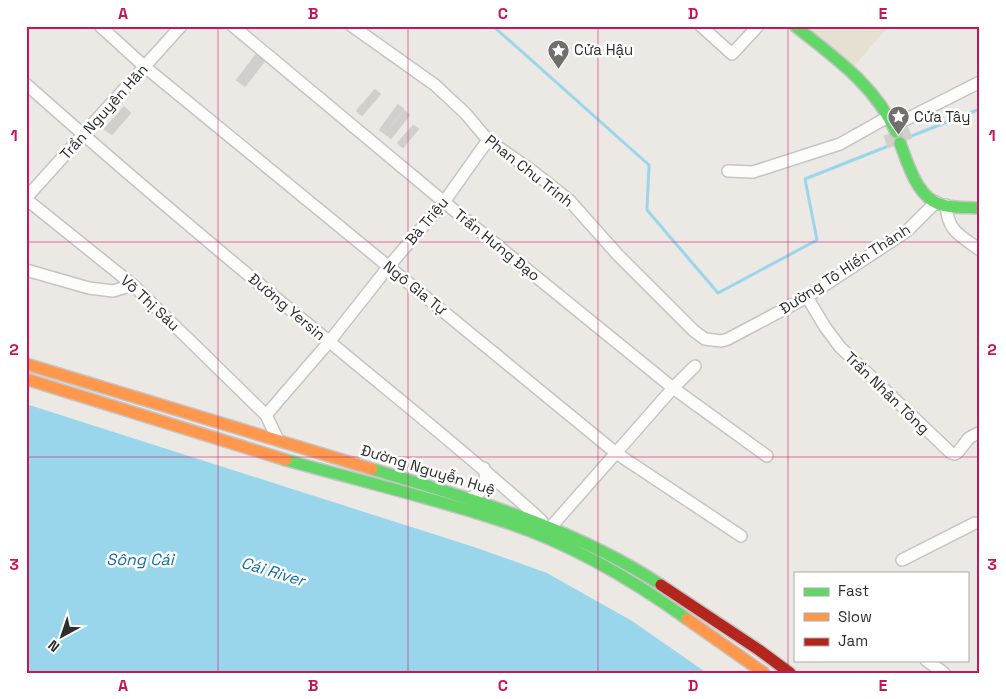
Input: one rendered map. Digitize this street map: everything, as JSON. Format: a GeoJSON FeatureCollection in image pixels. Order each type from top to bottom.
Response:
{"type":"FeatureCollection","features":[{"type":"Feature","properties":{"kind":"main road"},"geometry":{"type":"LineString","coordinates":[[795,26],[859,78],[874,94],[892,125]]}},
{"type":"Feature","properties":{"kind":"main road"},"geometry":{"type":"LineString","coordinates":[[900,144],[909,166],[926,194],[941,203],[980,208]]}},
{"type":"Feature","properties":{"kind":"main road","name":"Đường Nguyễn Huệ"},"geometry":{"type":"LineString","coordinates":[[26,364],[501,508],[642,588],[683,614],[764,673]]}},
{"type":"Feature","properties":{"kind":"main road","name":"Đường Nguyễn Huệ"},"geometry":{"type":"LineString","coordinates":[[26,379],[277,457],[548,533],[604,552],[633,567],[759,650],[790,673]]}},
{"type":"Feature","properties":{"kind":"main road"},"geometry":{"type":"LineString","coordinates":[[277,457],[278,440]]}},
{"type":"Feature","properties":{"kind":"main road"},"geometry":{"type":"LineString","coordinates":[[750,663],[759,650]]}},
{"type":"Feature","properties":{"kind":"street","name":"Ngô Gia Tự"},"geometry":{"type":"LineString","coordinates":[[100,26],[145,67],[616,452],[740,536]]}},
{"type":"Feature","properties":{"kind":"street","name":"Trần Nguyên Hãn"},"geometry":{"type":"LineString","coordinates":[[26,198],[181,26]]}},
{"type":"Feature","properties":{"kind":"street","name":"Trần Hưng Đạo"},"geometry":{"type":"LineString","coordinates":[[233,26],[444,202],[673,388],[767,456]]}},
{"type":"Feature","properties":{"kind":"street","name":"Phan Chu Trinh"},"geometry":{"type":"LineString","coordinates":[[352,26],[440,89],[465,113],[488,140],[569,200],[617,254],[694,331],[706,339],[721,341]]}},
{"type":"Feature","properties":{"kind":"street"},"geometry":{"type":"LineString","coordinates":[[701,26],[732,54],[758,26]]}},
{"type":"Feature","properties":{"kind":"street"},"geometry":{"type":"LineString","coordinates":[[728,171],[754,172],[832,147],[892,125],[980,82]]}},
{"type":"Feature","properties":{"kind":"street","name":"Đường Yersin"},"geometry":{"type":"LineString","coordinates":[[26,84],[83,135],[329,342],[484,468],[548,533]]}},
{"type":"Feature","properties":{"kind":"street","name":"Bà Triệu"},"geometry":{"type":"LineString","coordinates":[[266,415],[329,342],[389,266],[444,202],[488,140]]}},
{"type":"Feature","properties":{"kind":"street","name":"Võ Thị Sáu"},"geometry":{"type":"LineString","coordinates":[[26,198],[132,285],[266,415]]}},
{"type":"Feature","properties":{"kind":"street"},"geometry":{"type":"LineString","coordinates":[[941,203],[954,231],[980,250]]}},
{"type":"Feature","properties":{"kind":"street","name":"Đường Tô Hiến Thành"},"geometry":{"type":"LineString","coordinates":[[721,341],[744,332],[807,298],[907,231],[941,203]]}},
{"type":"Feature","properties":{"kind":"street"},"geometry":{"type":"LineString","coordinates":[[26,270],[89,288],[112,291],[132,285]]}},
{"type":"Feature","properties":{"kind":"street","name":"Trần Nhân Tông"},"geometry":{"type":"LineString","coordinates":[[807,298],[840,347],[951,453],[955,454],[958,452],[969,438],[980,432]]}},
{"type":"Feature","properties":{"kind":"street"},"geometry":{"type":"LineString","coordinates":[[548,533],[616,452],[695,366]]}},
{"type":"Feature","properties":{"kind":"street"},"geometry":{"type":"LineString","coordinates":[[266,415],[278,440]]}},
{"type":"Feature","properties":{"kind":"street"},"geometry":{"type":"LineString","coordinates":[[469,498],[476,496],[485,484],[487,479],[484,468]]}},
{"type":"Feature","properties":{"kind":"street"},"geometry":{"type":"LineString","coordinates":[[902,560],[975,523]]}},
{"type":"Feature","properties":{"kind":"street"},"geometry":{"type":"LineString","coordinates":[[929,662],[944,673]]}},
{"type":"Feature","properties":{"kind":"shaded area"},"geometry":{"type":"Polygon","coordinates":[[[806,26],[889,26],[854,66],[806,26]]]}},
{"type":"Feature","properties":{"kind":"water","name":"Sông Cái"},"geometry":{"type":"Polygon","coordinates":[[[26,404],[474,547],[547,573],[632,621],[707,673],[26,673],[26,404]]]}},
{"type":"Feature","properties":{"kind":"building"},"geometry":{"type":"Polygon","coordinates":[[[256,54],[265,61],[245,87],[236,80],[256,54]]]}},
{"type":"Feature","properties":{"kind":"building"},"geometry":{"type":"Polygon","coordinates":[[[375,89],[381,94],[362,116],[356,111],[375,89]]]}},
{"type":"Feature","properties":{"kind":"building"},"geometry":{"type":"Polygon","coordinates":[[[398,104],[404,109],[385,134],[379,130],[398,104]]]}},
{"type":"Feature","properties":{"kind":"building"},"geometry":{"type":"Polygon","coordinates":[[[124,106],[131,113],[112,135],[104,129],[124,106]]]}},
{"type":"Feature","properties":{"kind":"building"},"geometry":{"type":"Polygon","coordinates":[[[404,110],[410,115],[391,139],[385,134],[404,110]]]}},
{"type":"Feature","properties":{"kind":"building"},"geometry":{"type":"Polygon","coordinates":[[[413,125],[419,129],[403,148],[397,143],[413,125]]]}},
{"type":"Feature","properties":{"kind":"building"},"geometry":{"type":"Polygon","coordinates":[[[908,127],[912,138],[888,148],[884,136],[908,127]]]}},
{"type":"Feature","properties":{"kind":"waterway"},"geometry":{"type":"LineString","coordinates":[[493,26],[649,165],[647,210],[718,293],[817,240],[805,179],[891,145]]}},
{"type":"Feature","properties":{"kind":"waterway"},"geometry":{"type":"LineString","coordinates":[[909,137],[980,109]]}},
{"type":"Feature","properties":{"kind":"traffic: fast"},"geometry":{"type":"LineString","coordinates":[[795,26],[839,61],[865,86],[877,100],[896,132]]}},
{"type":"Feature","properties":{"kind":"traffic: fast"},"geometry":{"type":"LineString","coordinates":[[900,143],[916,183],[933,201],[938,204],[956,207],[980,208]]}},
{"type":"Feature","properties":{"kind":"traffic: fast"},"geometry":{"type":"LineString","coordinates":[[286,460],[446,504],[524,529],[597,562],[643,589],[687,619]]}},
{"type":"Feature","properties":{"kind":"traffic: fast"},"geometry":{"type":"LineString","coordinates":[[372,469],[521,516],[592,546],[627,564],[661,585]]}},
{"type":"Feature","properties":{"kind":"traffic: slow"},"geometry":{"type":"LineString","coordinates":[[26,364],[372,469]]}},
{"type":"Feature","properties":{"kind":"traffic: slow"},"geometry":{"type":"LineString","coordinates":[[26,379],[286,460]]}},
{"type":"Feature","properties":{"kind":"traffic: slow"},"geometry":{"type":"LineString","coordinates":[[687,619],[764,673]]}},
{"type":"Feature","properties":{"kind":"traffic: jam"},"geometry":{"type":"LineString","coordinates":[[661,585],[759,650],[790,673]]}},
{"type":"Feature","properties":{"kind":"place","name":"Cửa Hậu"},"geometry":{"type":"Point","coordinates":[558,69]}},
{"type":"Feature","properties":{"kind":"place","name":"Cửa Tây"},"geometry":{"type":"Point","coordinates":[898,136]}},
{"type":"Feature","properties":{"kind":"water label","name":"Cái River"},"geometry":{"type":"Point","coordinates":[273,571]}}]}
